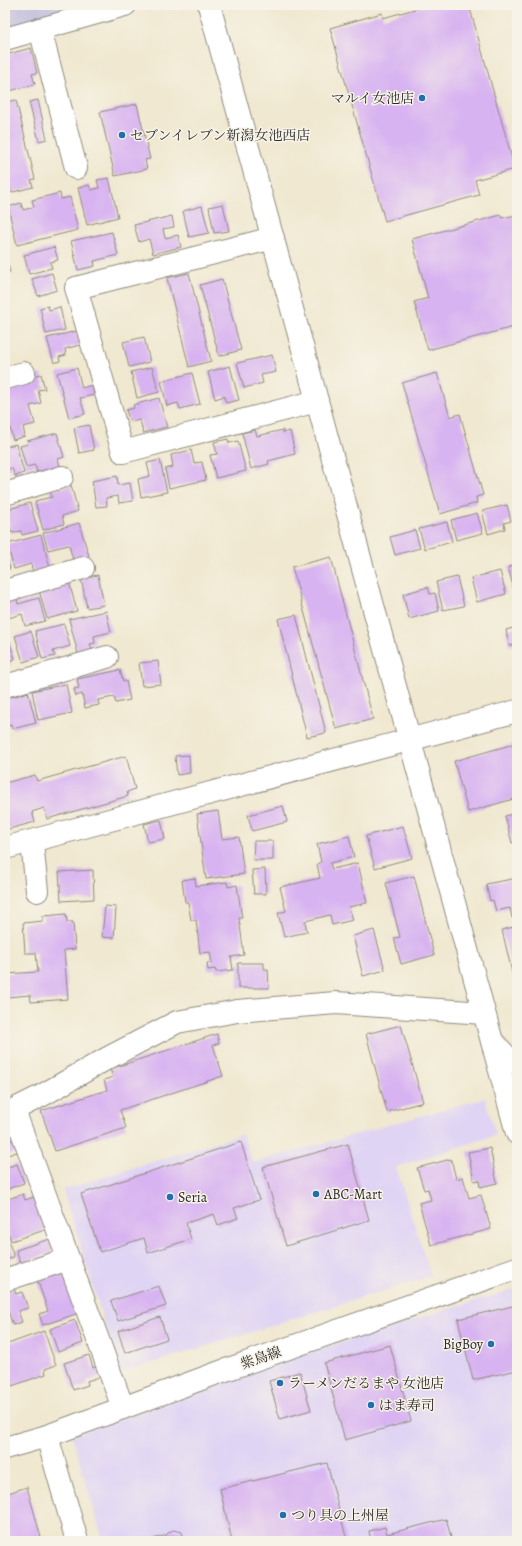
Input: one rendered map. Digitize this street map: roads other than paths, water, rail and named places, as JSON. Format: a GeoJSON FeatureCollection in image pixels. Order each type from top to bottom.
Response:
{"type":"FeatureCollection","features":[{"type":"Feature","properties":{"kind":"street"},"geometry":{"type":"LineString","coordinates":[[5,39],[125,5]]}},
{"type":"Feature","properties":{"kind":"street"},"geometry":{"type":"LineString","coordinates":[[209,5],[517,1133]]}},
{"type":"Feature","properties":{"kind":"street"},"geometry":{"type":"LineString","coordinates":[[40,29],[76,168]]}},
{"type":"Feature","properties":{"kind":"street"},"geometry":{"type":"LineString","coordinates":[[273,238],[76,288],[122,452],[317,401]]}},
{"type":"Feature","properties":{"kind":"street"},"geometry":{"type":"LineString","coordinates":[[5,494],[62,477]]}},
{"type":"Feature","properties":{"kind":"street"},"geometry":{"type":"LineString","coordinates":[[5,591],[83,568]]}},
{"type":"Feature","properties":{"kind":"street"},"geometry":{"type":"LineString","coordinates":[[5,686],[107,657]]}},
{"type":"Feature","properties":{"kind":"street"},"geometry":{"type":"LineString","coordinates":[[5,848],[517,711]]}},
{"type":"Feature","properties":{"kind":"street"},"geometry":{"type":"LineString","coordinates":[[32,842],[37,891]]}},
{"type":"Feature","properties":{"kind":"street"},"geometry":{"type":"LineString","coordinates":[[123,1408],[68,1259],[9,1112],[177,1022],[237,1011],[336,1003],[484,1013]]}},
{"type":"Feature","properties":{"kind":"street"},"geometry":{"type":"LineString","coordinates":[[492,1041],[510,1060],[517,1063]]}},
{"type":"Feature","properties":{"kind":"street"},"geometry":{"type":"LineString","coordinates":[[5,1280],[68,1259]]}},
{"type":"Feature","properties":{"kind":"street","name":"紫鳥線"},"geometry":{"type":"LineString","coordinates":[[5,1448],[47,1436],[220,1372],[517,1268]]}},
{"type":"Feature","properties":{"kind":"street"},"geometry":{"type":"LineString","coordinates":[[47,1436],[77,1541]]}},
{"type":"Feature","properties":{"kind":"place","name":"マルイ女池店"},"geometry":{"type":"Point","coordinates":[422,98]}},
{"type":"Feature","properties":{"kind":"place","name":"セブンイレブン新潟女池西店"},"geometry":{"type":"Point","coordinates":[122,135]}},
{"type":"Feature","properties":{"kind":"place","name":"ABC-Mart"},"geometry":{"type":"Point","coordinates":[316,1194]}},
{"type":"Feature","properties":{"kind":"place","name":"Seria"},"geometry":{"type":"Point","coordinates":[170,1197]}},
{"type":"Feature","properties":{"kind":"place","name":"BigBoy"},"geometry":{"type":"Point","coordinates":[491,1344]}},
{"type":"Feature","properties":{"kind":"place","name":"ラーメンだるまや 女池店"},"geometry":{"type":"Point","coordinates":[280,1383]}},
{"type":"Feature","properties":{"kind":"place","name":"はま寿司"},"geometry":{"type":"Point","coordinates":[371,1405]}},
{"type":"Feature","properties":{"kind":"place","name":"つり具の上州屋"},"geometry":{"type":"Point","coordinates":[283,1515]}}]}
